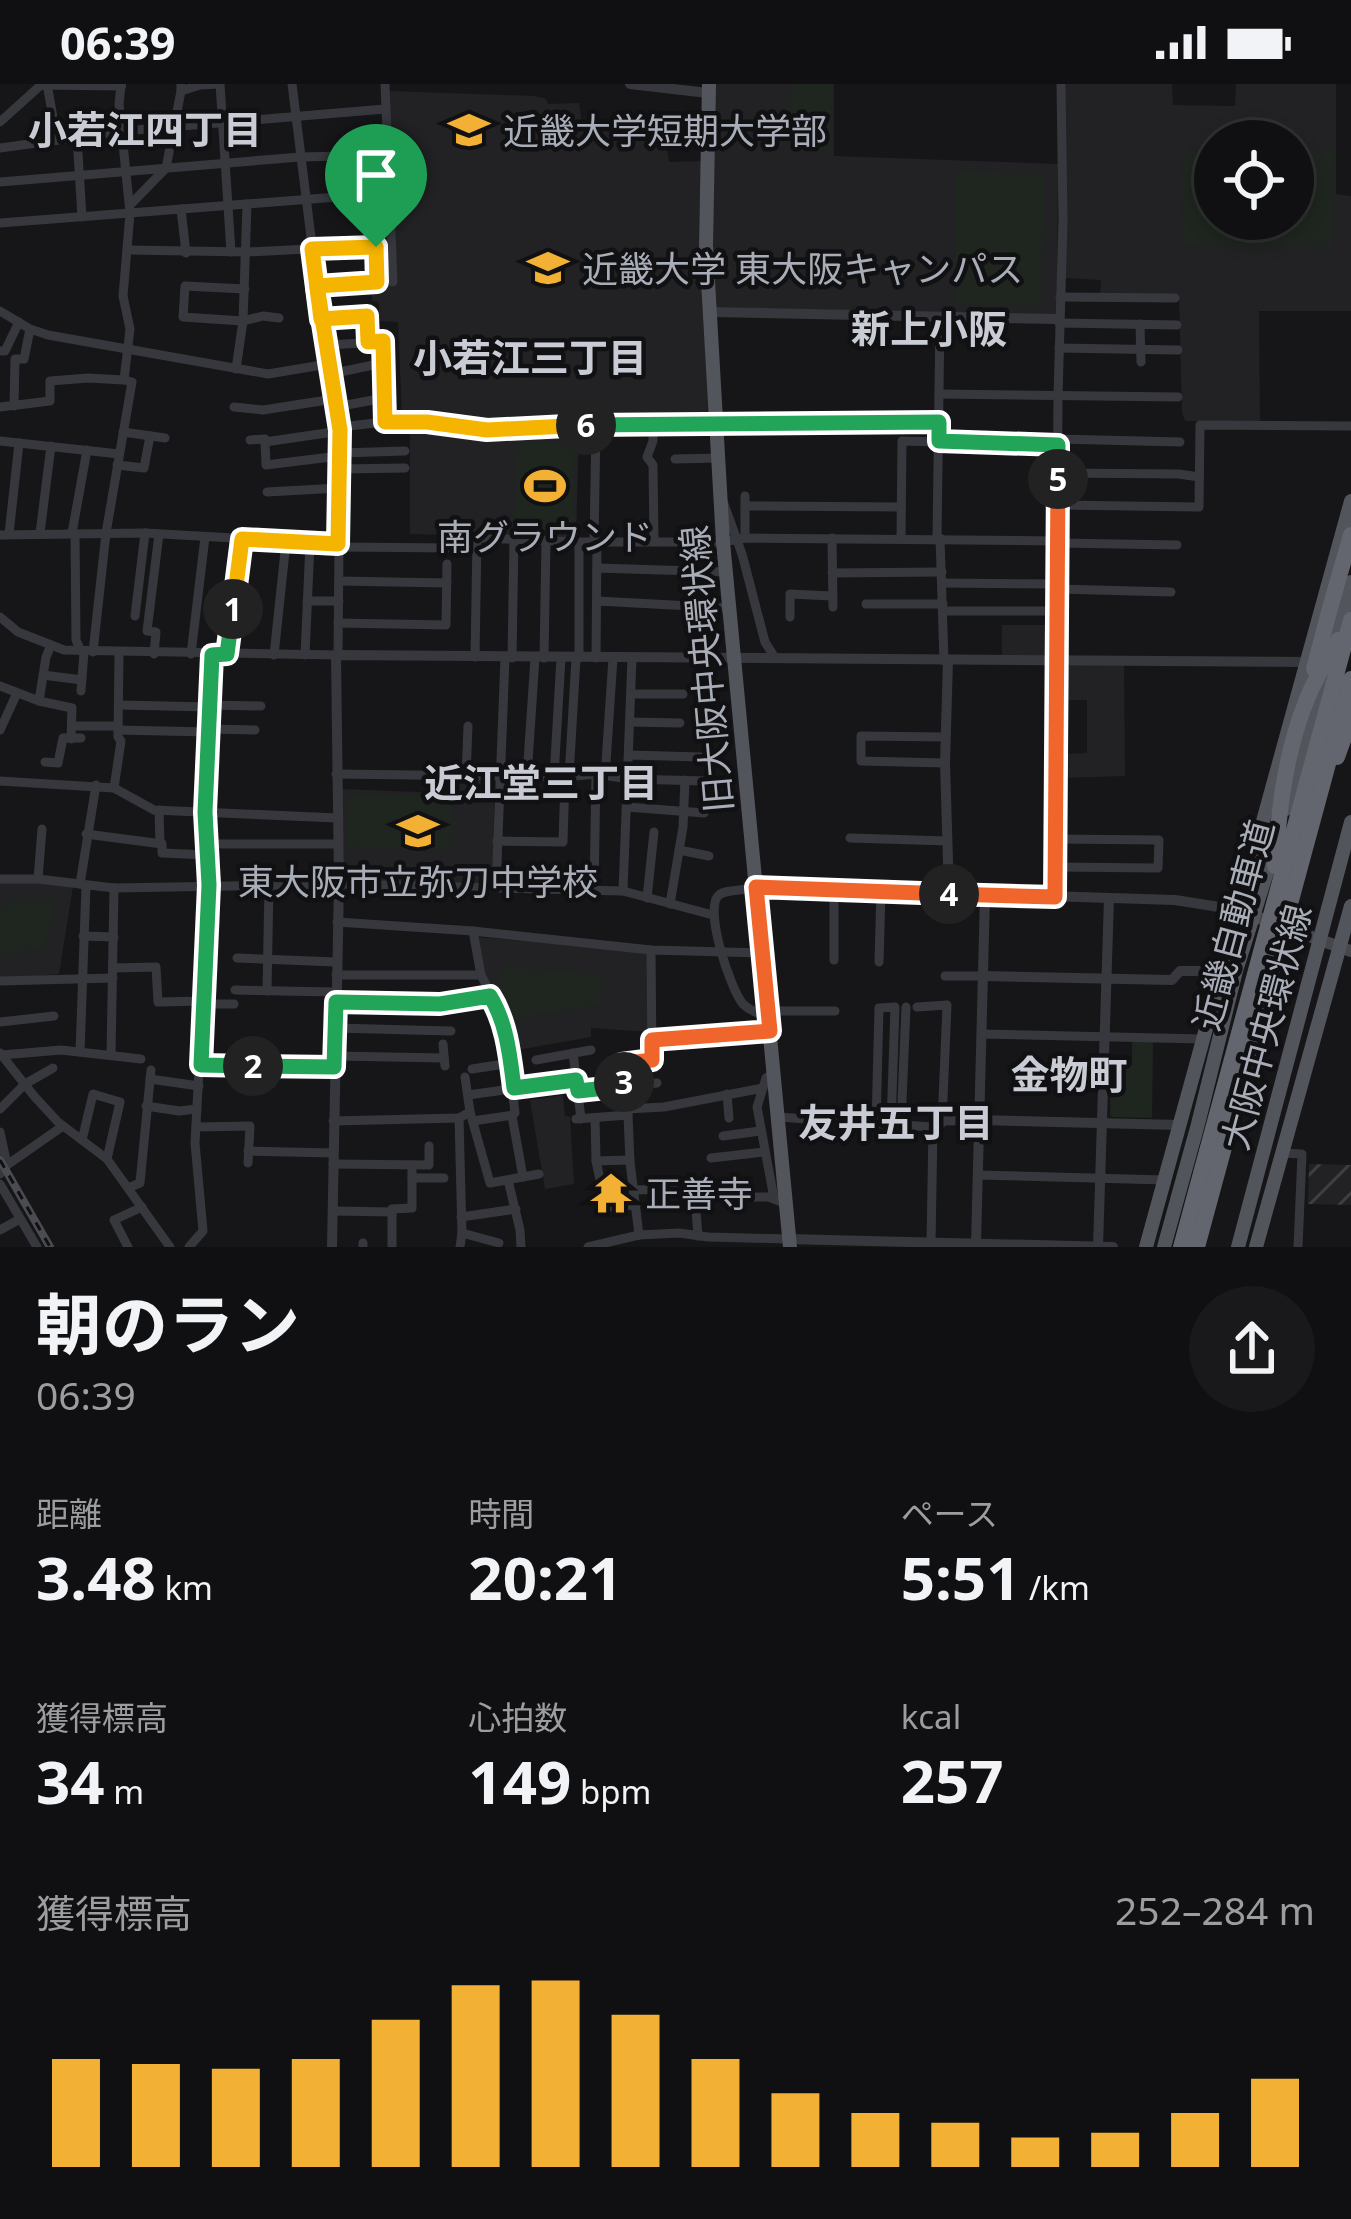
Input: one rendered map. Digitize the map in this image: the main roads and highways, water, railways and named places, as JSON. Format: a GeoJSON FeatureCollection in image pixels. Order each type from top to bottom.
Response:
{"type":"FeatureCollection","features":[{"type":"Feature","properties":{"kind":"highway"},"geometry":{"type":"LineString","coordinates":[[1273,903],[1280,795],[1351,535]]}},
{"type":"Feature","properties":{"kind":"highway"},"geometry":{"type":"LineString","coordinates":[[1307,699],[1351,618]]}},
{"type":"Feature","properties":{"kind":"highway","name":"近畿自動車道"},"geometry":{"type":"LineString","coordinates":[[1180,1247],[1351,618]]}},
{"type":"Feature","properties":{"kind":"highway","name":"近畿自動車道"},"geometry":{"type":"LineString","coordinates":[[1197,1247],[1351,679]]}},
{"type":"Feature","properties":{"kind":"highway"},"geometry":{"type":"LineString","coordinates":[[1293,893],[1351,718]]}},
{"type":"Feature","properties":{"kind":"main road","name":"旧大阪中央環状線"},"geometry":{"type":"LineString","coordinates":[[708,88],[706,246],[721,494],[735,540],[726,572],[769,1020],[779,1201],[789,1243]]}},
{"type":"Feature","properties":{"kind":"main road"},"geometry":{"type":"LineString","coordinates":[[1146,1247],[1351,501]]}},
{"type":"Feature","properties":{"kind":"main road","name":"大阪中央環状線"},"geometry":{"type":"LineString","coordinates":[[1164,1247],[1236,971],[1351,583]]}},
{"type":"Feature","properties":{"kind":"main road","name":"大阪中央環状線"},"geometry":{"type":"LineString","coordinates":[[1238,1247],[1350,825]]}},
{"type":"Feature","properties":{"kind":"main road"},"geometry":{"type":"LineString","coordinates":[[1256,1247],[1345,949],[1351,906]]}},
{"type":"Feature","properties":{"kind":"main road"},"geometry":{"type":"LineString","coordinates":[[1238,910],[1345,949]]}},
{"type":"Feature","properties":{"kind":"main road"},"geometry":{"type":"LineString","coordinates":[[1270,1201],[1300,1017]]}},
{"type":"Feature","properties":{"kind":"main road"},"geometry":{"type":"LineString","coordinates":[[1146,1247],[1187,1162]]}},
{"type":"Feature","properties":{"kind":"railway"},"geometry":{"type":"LineString","coordinates":[[0,1160],[50,1247]]}},
{"type":"Feature","properties":{"kind":"place","name":"近畿大学短期大学部"},"geometry":{"type":"Point","coordinates":[469,130]}},
{"type":"Feature","properties":{"kind":"place","name":"近畿大学 東大阪キャンパス"},"geometry":{"type":"Point","coordinates":[548,268]}},
{"type":"Feature","properties":{"kind":"place","name":"南グラウンド"},"geometry":{"type":"Point","coordinates":[545,486]}},
{"type":"Feature","properties":{"kind":"place","name":"東大阪市立弥刀中学校"},"geometry":{"type":"Point","coordinates":[418,831]}},
{"type":"Feature","properties":{"kind":"place","name":"正善寺"},"geometry":{"type":"Point","coordinates":[611,1193]}},
{"type":"Feature","properties":{"kind":"district","name":"小若江四丁目"},"geometry":{"type":"Point","coordinates":[145,128]}},
{"type":"Feature","properties":{"kind":"district","name":"新上小阪"},"geometry":{"type":"Point","coordinates":[929,327]}},
{"type":"Feature","properties":{"kind":"district","name":"小若江三丁目"},"geometry":{"type":"Point","coordinates":[530,356]}},
{"type":"Feature","properties":{"kind":"district","name":"近江堂三丁目"},"geometry":{"type":"Point","coordinates":[541,781]}},
{"type":"Feature","properties":{"kind":"district","name":"金物町"},"geometry":{"type":"Point","coordinates":[1069,1073]}},
{"type":"Feature","properties":{"kind":"district","name":"友井五丁目"},"geometry":{"type":"Point","coordinates":[896,1121]}}]}
